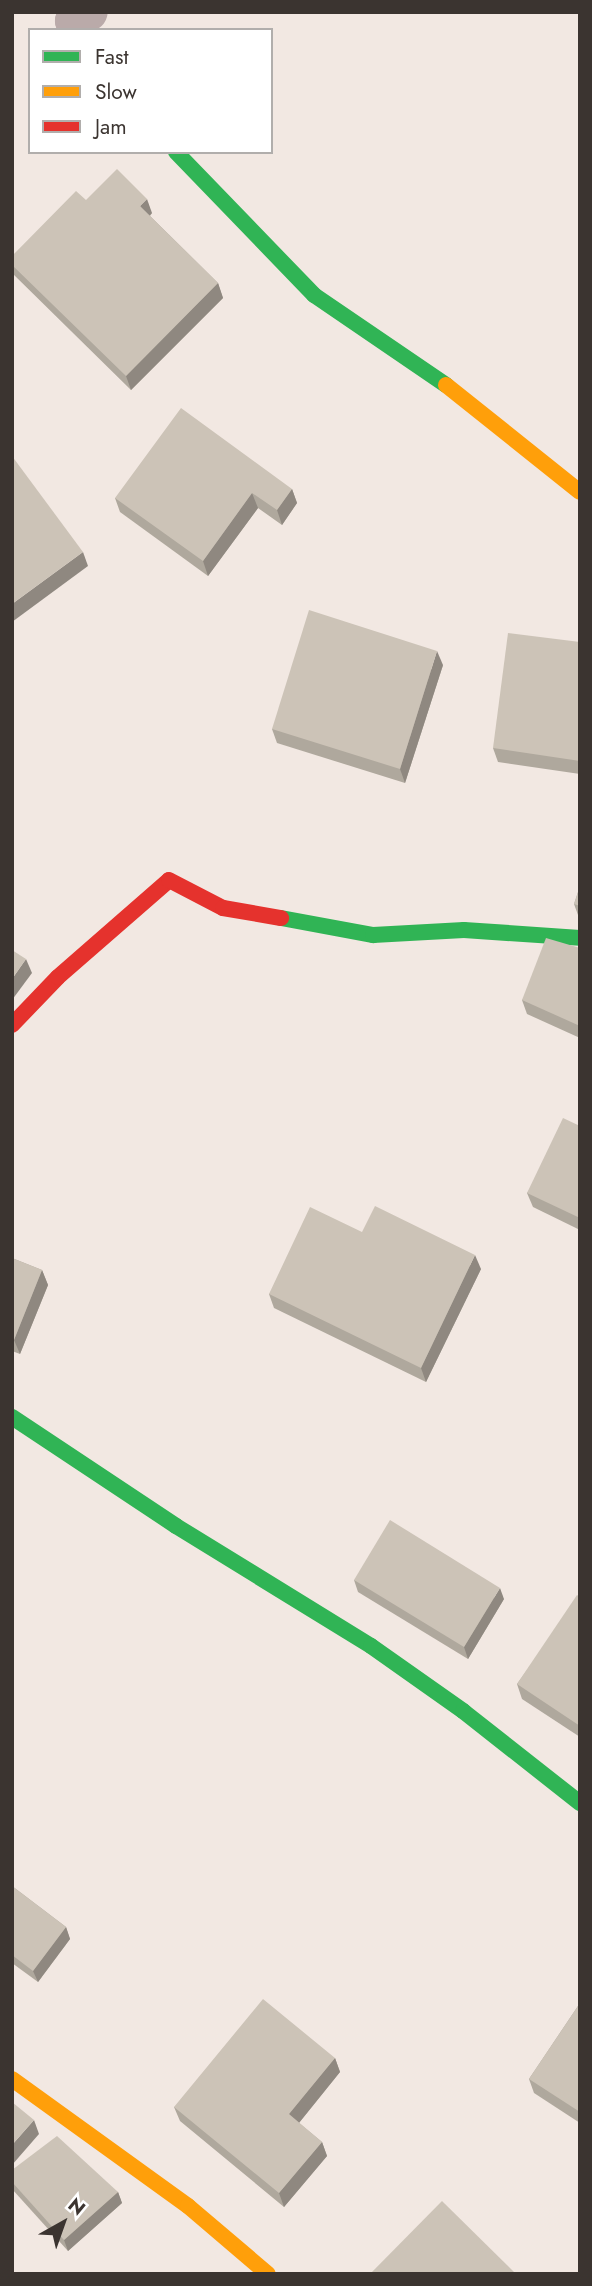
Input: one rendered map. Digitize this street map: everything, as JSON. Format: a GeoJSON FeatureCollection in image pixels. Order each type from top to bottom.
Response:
{"type":"FeatureCollection","features":[{"type":"Feature","properties":{"kind":"street"},"geometry":{"type":"LineString","coordinates":[[178,154],[314,295],[447,386],[580,492]]}},
{"type":"Feature","properties":{"kind":"street"},"geometry":{"type":"LineString","coordinates":[[12,1025],[58,977],[169,880],[223,908],[373,934],[464,930],[580,938]]}},
{"type":"Feature","properties":{"kind":"street"},"geometry":{"type":"LineString","coordinates":[[12,1417],[176,1526],[371,1646],[463,1711],[580,1803]]}},
{"type":"Feature","properties":{"kind":"street"},"geometry":{"type":"LineString","coordinates":[[12,2079],[188,2206],[268,2274]]}},
{"type":"Feature","properties":{"kind":"building"},"geometry":{"type":"Polygon","coordinates":[[[117,169],[147,199],[140,206],[218,283],[126,376],[12,265],[12,256],[76,191],[86,200],[117,169]]]}},
{"type":"Feature","properties":{"kind":"building"},"geometry":{"type":"Polygon","coordinates":[[[181,408],[292,489],[277,510],[252,493],[203,561],[115,498],[181,408]]]}},
{"type":"Feature","properties":{"kind":"building"},"geometry":{"type":"Polygon","coordinates":[[[12,456],[83,552],[12,604],[12,456]]]}},
{"type":"Feature","properties":{"kind":"building"},"geometry":{"type":"Polygon","coordinates":[[[309,610],[437,651],[400,769],[272,729],[309,610]]]}},
{"type":"Feature","properties":{"kind":"building"},"geometry":{"type":"Polygon","coordinates":[[[508,633],[580,642],[580,761],[493,748],[508,633]]]}},
{"type":"Feature","properties":{"kind":"building"},"geometry":{"type":"Polygon","coordinates":[[[580,886],[580,906],[574,904],[580,886]]]}},
{"type":"Feature","properties":{"kind":"building"},"geometry":{"type":"Polygon","coordinates":[[[546,938],[580,948],[580,1026],[522,1000],[546,938]]]}},
{"type":"Feature","properties":{"kind":"building"},"geometry":{"type":"Polygon","coordinates":[[[12,950],[26,959],[12,979],[12,950]]]}},
{"type":"Feature","properties":{"kind":"building"},"geometry":{"type":"Polygon","coordinates":[[[563,1118],[580,1126],[580,1218],[527,1193],[563,1118]]]}},
{"type":"Feature","properties":{"kind":"building"},"geometry":{"type":"Polygon","coordinates":[[[375,1206],[475,1255],[421,1368],[269,1294],[310,1207],[362,1232],[375,1206]]]}},
{"type":"Feature","properties":{"kind":"building"},"geometry":{"type":"Polygon","coordinates":[[[12,1258],[42,1270],[14,1340],[12,1339],[12,1258]]]}},
{"type":"Feature","properties":{"kind":"building"},"geometry":{"type":"Polygon","coordinates":[[[390,1520],[500,1588],[464,1647],[354,1580],[390,1520]]]}},
{"type":"Feature","properties":{"kind":"building"},"geometry":{"type":"Polygon","coordinates":[[[577,1595],[580,1597],[580,1726],[517,1684],[577,1595]]]}},
{"type":"Feature","properties":{"kind":"building"},"geometry":{"type":"Polygon","coordinates":[[[12,1886],[66,1927],[33,1971],[12,1955],[12,1886]]]}},
{"type":"Feature","properties":{"kind":"building"},"geometry":{"type":"Polygon","coordinates":[[[263,1999],[335,2058],[289,2114],[322,2142],[279,2193],[174,2107],[263,1999]]]}},
{"type":"Feature","properties":{"kind":"building"},"geometry":{"type":"Polygon","coordinates":[[[580,2003],[580,2112],[529,2079],[580,2003]]]}},
{"type":"Feature","properties":{"kind":"building"},"geometry":{"type":"Polygon","coordinates":[[[12,2102],[34,2120],[12,2145],[12,2102]]]}},
{"type":"Feature","properties":{"kind":"building"},"geometry":{"type":"Polygon","coordinates":[[[57,2136],[118,2192],[64,2240],[12,2182],[12,2170],[57,2136]]]}},
{"type":"Feature","properties":{"kind":"building"},"geometry":{"type":"Polygon","coordinates":[[[442,2201],[516,2274],[370,2274],[442,2201]]]}},
{"type":"Feature","properties":{"kind":"traffic: fast"},"geometry":{"type":"LineString","coordinates":[[178,154],[314,295],[446,385]]}},
{"type":"Feature","properties":{"kind":"traffic: fast"},"geometry":{"type":"LineString","coordinates":[[281,918],[373,935],[464,930],[580,938]]}},
{"type":"Feature","properties":{"kind":"traffic: fast"},"geometry":{"type":"LineString","coordinates":[[12,1417],[176,1526],[371,1646],[463,1711],[580,1803]]}},
{"type":"Feature","properties":{"kind":"traffic: slow"},"geometry":{"type":"LineString","coordinates":[[446,385],[580,492]]}},
{"type":"Feature","properties":{"kind":"traffic: slow"},"geometry":{"type":"LineString","coordinates":[[12,2079],[188,2206],[268,2274]]}},
{"type":"Feature","properties":{"kind":"traffic: jam"},"geometry":{"type":"LineString","coordinates":[[12,1025],[58,977],[169,880],[223,908],[281,918]]}}]}
